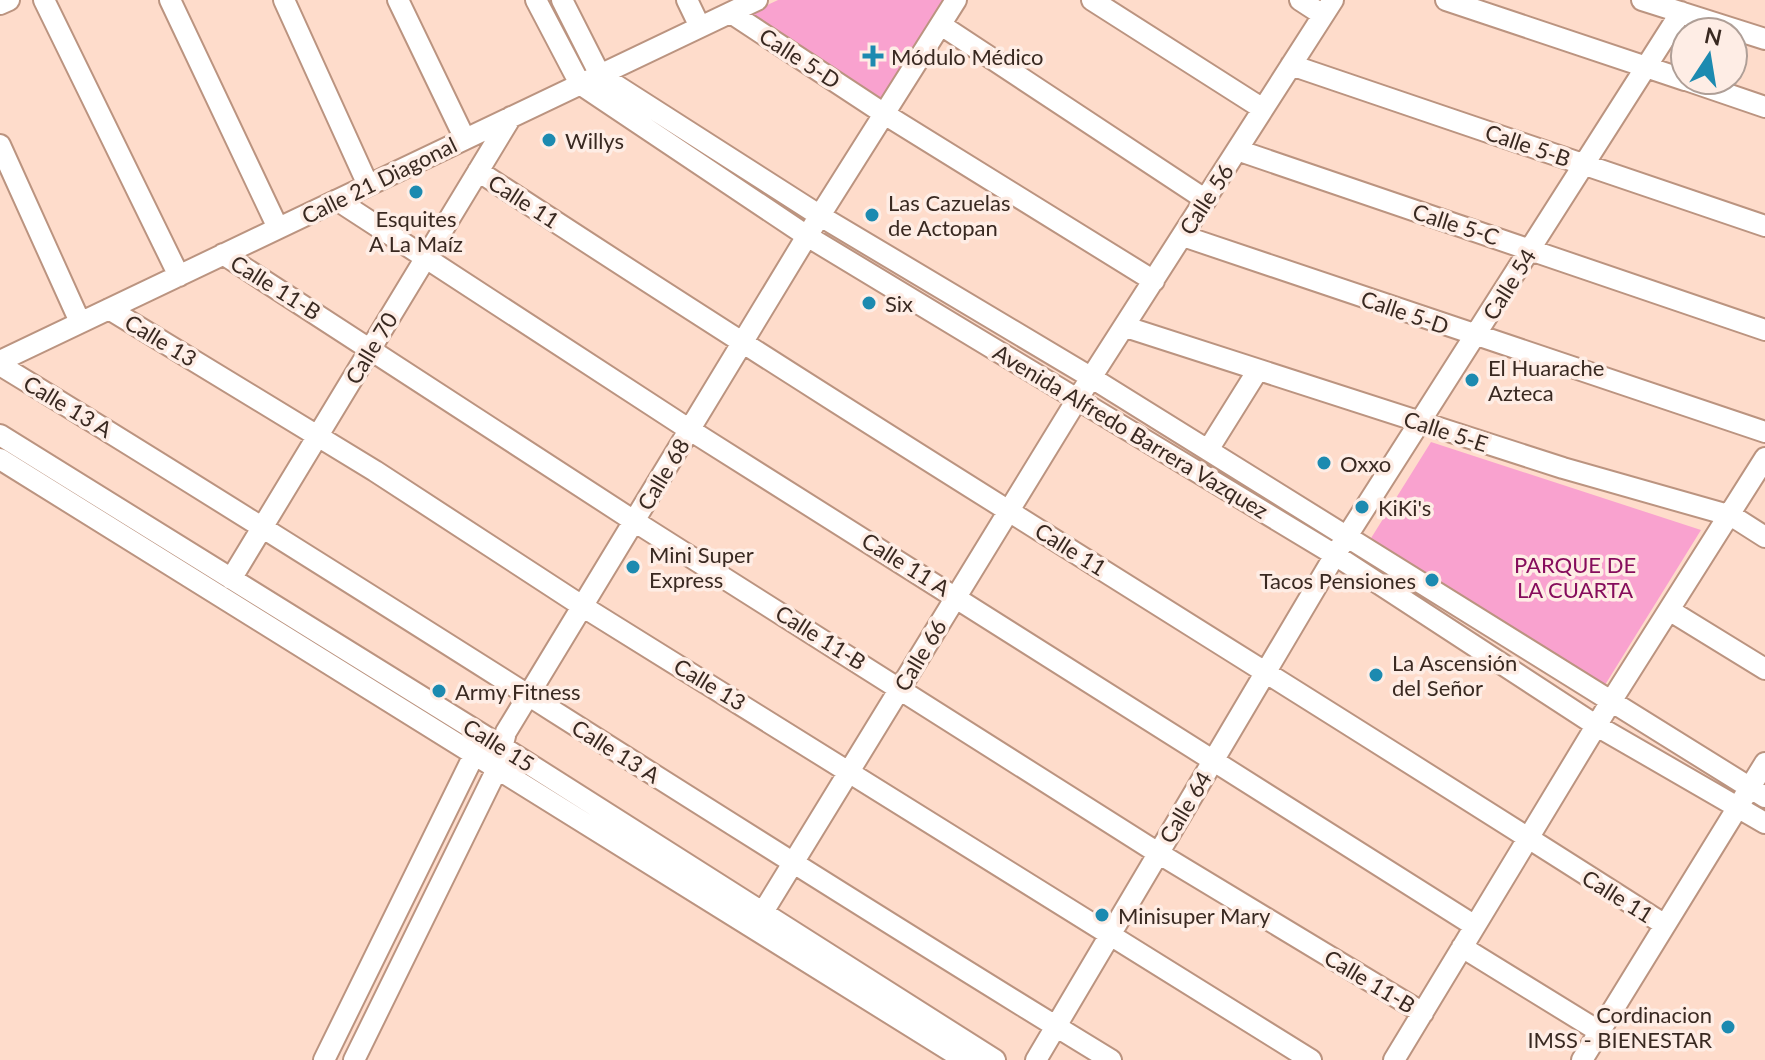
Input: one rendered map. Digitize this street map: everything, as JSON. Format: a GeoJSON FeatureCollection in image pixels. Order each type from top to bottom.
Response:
{"type":"FeatureCollection","features":[{"type":"Feature","properties":{"kind":"street"},"geometry":{"type":"LineString","coordinates":[[0,4],[9,0]]}},
{"type":"Feature","properties":{"kind":"street"},"geometry":{"type":"LineString","coordinates":[[44,0],[179,276]]}},
{"type":"Feature","properties":{"kind":"street"},"geometry":{"type":"LineString","coordinates":[[170,0],[278,228]]}},
{"type":"Feature","properties":{"kind":"street"},"geometry":{"type":"LineString","coordinates":[[284,0],[368,185]]}},
{"type":"Feature","properties":{"kind":"street"},"geometry":{"type":"LineString","coordinates":[[398,0],[465,139]]}},
{"type":"Feature","properties":{"kind":"street","name":"Avenida Alfredo Barrera Vazquez"},"geometry":{"type":"LineString","coordinates":[[536,0],[580,84],[807,236],[1335,555],[1597,726],[1765,823]]}},
{"type":"Feature","properties":{"kind":"street"},"geometry":{"type":"LineString","coordinates":[[562,0],[600,75]]}},
{"type":"Feature","properties":{"kind":"street"},"geometry":{"type":"LineString","coordinates":[[687,0],[700,27]]}},
{"type":"Feature","properties":{"kind":"street","name":"Calle 21 Diagonal"},"geometry":{"type":"LineString","coordinates":[[0,363],[757,0]]}},
{"type":"Feature","properties":{"kind":"street","name":"Calle 68"},"geometry":{"type":"LineString","coordinates":[[500,740],[807,236],[822,217],[956,0]]}},
{"type":"Feature","properties":{"kind":"street"},"geometry":{"type":"LineString","coordinates":[[1092,0],[1263,109]]}},
{"type":"Feature","properties":{"kind":"street"},"geometry":{"type":"LineString","coordinates":[[1300,0],[1328,8]]}},
{"type":"Feature","properties":{"kind":"street"},"geometry":{"type":"LineString","coordinates":[[1446,0],[1669,74]]}},
{"type":"Feature","properties":{"kind":"street"},"geometry":{"type":"LineString","coordinates":[[1642,0],[1765,39]]}},
{"type":"Feature","properties":{"kind":"street","name":"Calle 56"},"geometry":{"type":"LineString","coordinates":[[1078,398],[1328,8]]}},
{"type":"Feature","properties":{"kind":"street","name":"Calle 54"},"geometry":{"type":"LineString","coordinates":[[1335,555],[1681,12]]}},
{"type":"Feature","properties":{"kind":"street","name":"Calle 5-D"},"geometry":{"type":"LineString","coordinates":[[731,13],[886,115],[1154,281]]}},
{"type":"Feature","properties":{"kind":"street"},"geometry":{"type":"LineString","coordinates":[[941,25],[1206,200]]}},
{"type":"Feature","properties":{"kind":"street","name":"Calle 5-B"},"geometry":{"type":"LineString","coordinates":[[1291,65],[1765,226]]}},
{"type":"Feature","properties":{"kind":"street","name":"Avenida Alfredo Barrera Vazquez"},"geometry":{"type":"LineString","coordinates":[[600,75],[822,217],[1092,378],[1757,792]]}},
{"type":"Feature","properties":{"kind":"street"},"geometry":{"type":"LineString","coordinates":[[1733,96],[1765,107]]}},
{"type":"Feature","properties":{"kind":"street","name":"Calle 70"},"geometry":{"type":"LineString","coordinates":[[231,579],[511,117]]}},
{"type":"Feature","properties":{"kind":"street"},"geometry":{"type":"LineString","coordinates":[[0,145],[80,322]]}},
{"type":"Feature","properties":{"kind":"street","name":"Calle 5-C"},"geometry":{"type":"LineString","coordinates":[[1237,150],[1765,330]]}},
{"type":"Feature","properties":{"kind":"street","name":"Calle 11"},"geometry":{"type":"LineString","coordinates":[[478,171],[741,344],[1009,509],[1665,925]]}},
{"type":"Feature","properties":{"kind":"street","name":"Calle 11 A"},"geometry":{"type":"LineString","coordinates":[[337,200],[690,430],[1475,926]]}},
{"type":"Feature","properties":{"kind":"street","name":"Calle 5-D"},"geometry":{"type":"LineString","coordinates":[[1183,236],[1475,337],[1765,432]]}},
{"type":"Feature","properties":{"kind":"street","name":"Calle 11-B"},"geometry":{"type":"LineString","coordinates":[[223,254],[371,347],[634,521],[901,687],[1158,853],[1423,1013]]}},
{"type":"Feature","properties":{"kind":"street","name":"Calle 13"},"geometry":{"type":"LineString","coordinates":[[109,309],[317,436],[582,606],[850,770],[1311,1060]]}},
{"type":"Feature","properties":{"kind":"street","name":"Calle 5-E"},"geometry":{"type":"LineString","coordinates":[[1126,327],[1420,422],[1732,516],[1765,537]]}},
{"type":"Feature","properties":{"kind":"street","name":"Calle 13 A"},"geometry":{"type":"LineString","coordinates":[[0,363],[262,525],[527,697],[1111,1060]]}},
{"type":"Feature","properties":{"kind":"street"},"geometry":{"type":"LineString","coordinates":[[1208,450],[1258,370]]}},
{"type":"Feature","properties":{"kind":"street","name":"Calle 66"},"geometry":{"type":"LineString","coordinates":[[763,912],[1078,398]]}},
{"type":"Feature","properties":{"kind":"street","name":"Calle 15"},"geometry":{"type":"LineString","coordinates":[[0,435],[231,579],[500,740],[995,1060]]}},
{"type":"Feature","properties":{"kind":"street"},"geometry":{"type":"LineString","coordinates":[[1394,1060],[1610,703],[1732,516],[1765,458]]}},
{"type":"Feature","properties":{"kind":"street","name":"Calle 15"},"geometry":{"type":"LineString","coordinates":[[0,459],[965,1060]]}},
{"type":"Feature","properties":{"kind":"street","name":"Calle 64"},"geometry":{"type":"LineString","coordinates":[[1036,1060],[1335,555]]}},
{"type":"Feature","properties":{"kind":"street"},"geometry":{"type":"LineString","coordinates":[[1669,610],[1765,669]]}},
{"type":"Feature","properties":{"kind":"street"},"geometry":{"type":"LineString","coordinates":[[324,1060],[474,755],[500,740]]}},
{"type":"Feature","properties":{"kind":"street"},"geometry":{"type":"LineString","coordinates":[[354,1060],[497,769],[500,740]]}},
{"type":"Feature","properties":{"kind":"street"},"geometry":{"type":"LineString","coordinates":[[1582,1060],[1738,807],[1757,792],[1765,763]]}},
{"type":"Feature","properties":{"kind":"street"},"geometry":{"type":"LineString","coordinates":[[1462,947],[1600,1032]]}},
{"type":"Feature","properties":{"kind":"street"},"geometry":{"type":"LineString","coordinates":[[349,1008],[373,1022]]}},
{"type":"Feature","properties":{"kind":"green space"},"geometry":{"type":"Polygon","coordinates":[[[778,0],[956,0],[888,112],[744,16],[778,0]]]}},
{"type":"Feature","properties":{"kind":"green space","name":"PARQUE DE LA CUARTA"},"geometry":{"type":"Polygon","coordinates":[[[1431,442],[1701,530],[1600,693],[1368,543],[1431,442]]]}},
{"type":"Feature","properties":{"kind":"place","name":"Módulo Médico"},"geometry":{"type":"Point","coordinates":[873,56]}},
{"type":"Feature","properties":{"kind":"place","name":"Willys"},"geometry":{"type":"Point","coordinates":[549,140]}},
{"type":"Feature","properties":{"kind":"place","name":"Esquites A La Maíz"},"geometry":{"type":"Point","coordinates":[416,192]}},
{"type":"Feature","properties":{"kind":"place","name":"Las Cazuelas de Actopan"},"geometry":{"type":"Point","coordinates":[872,215]}},
{"type":"Feature","properties":{"kind":"place","name":"Six"},"geometry":{"type":"Point","coordinates":[869,303]}},
{"type":"Feature","properties":{"kind":"place","name":"El Huarache Azteca"},"geometry":{"type":"Point","coordinates":[1472,380]}},
{"type":"Feature","properties":{"kind":"place","name":"Oxxo"},"geometry":{"type":"Point","coordinates":[1324,463]}},
{"type":"Feature","properties":{"kind":"place","name":"KiKi's"},"geometry":{"type":"Point","coordinates":[1362,507]}},
{"type":"Feature","properties":{"kind":"place","name":"Mini Super Express"},"geometry":{"type":"Point","coordinates":[633,567]}},
{"type":"Feature","properties":{"kind":"place","name":"Tacos Pensiones"},"geometry":{"type":"Point","coordinates":[1432,580]}},
{"type":"Feature","properties":{"kind":"place","name":"La Ascensión del Señor"},"geometry":{"type":"Point","coordinates":[1376,675]}},
{"type":"Feature","properties":{"kind":"place","name":"Army Fitness"},"geometry":{"type":"Point","coordinates":[439,691]}},
{"type":"Feature","properties":{"kind":"place","name":"Minisuper Mary"},"geometry":{"type":"Point","coordinates":[1102,915]}},
{"type":"Feature","properties":{"kind":"place","name":"Cordinacion IMSS - BIENESTAR"},"geometry":{"type":"Point","coordinates":[1728,1027]}}]}
